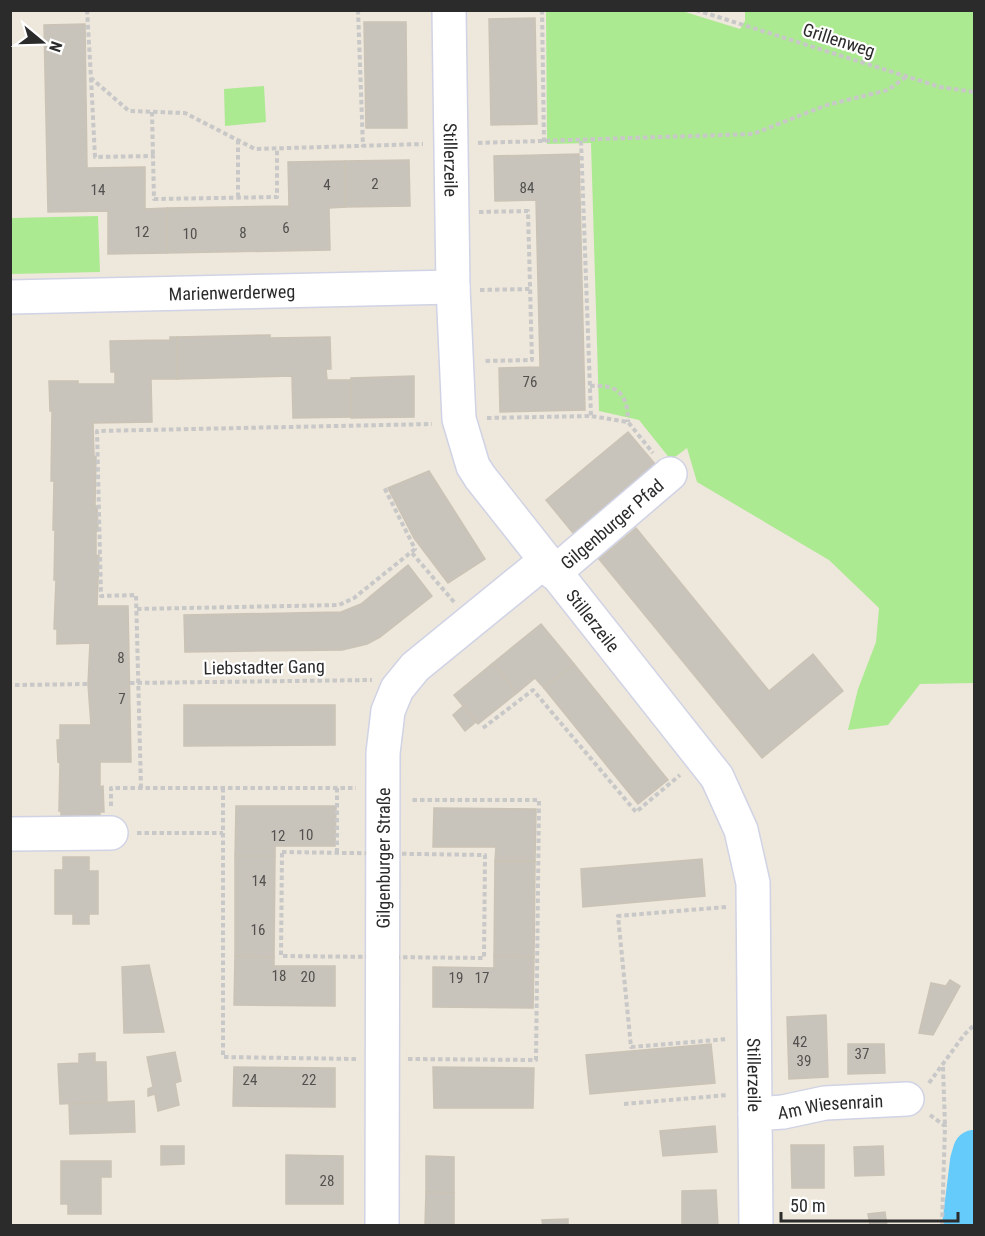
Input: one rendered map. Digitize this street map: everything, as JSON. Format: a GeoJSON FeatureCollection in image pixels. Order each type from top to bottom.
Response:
{"type":"FeatureCollection","features":[{"type":"Feature","properties":{"kind":"street","name":"Stillerzeile"},"geometry":{"type":"LineString","coordinates":[[449,10],[453,287],[459,421],[473,466],[480,477],[717,777],[741,830],[753,883],[756,1226]]}},
{"type":"Feature","properties":{"kind":"street","name":"Marienwerderweg"},"geometry":{"type":"LineString","coordinates":[[10,297],[453,287]]}},
{"type":"Feature","properties":{"kind":"street","name":"Gilgenburger Pfad"},"geometry":{"type":"LineString","coordinates":[[550,567],[670,474]]}},
{"type":"Feature","properties":{"kind":"street","name":"Gilgenburger Straße"},"geometry":{"type":"LineString","coordinates":[[382,1226],[383,794],[384,731],[388,711],[397,689],[415,667],[550,567]]}},
{"type":"Feature","properties":{"kind":"street"},"geometry":{"type":"LineString","coordinates":[[10,834],[111,833]]}},
{"type":"Feature","properties":{"kind":"street","name":"Am Wiesenrain"},"geometry":{"type":"LineString","coordinates":[[755,1104],[783,1112],[825,1103],[907,1099]]}},
{"type":"Feature","properties":{"kind":"path"},"geometry":{"type":"LineString","coordinates":[[87,10],[95,157],[153,156]]}},
{"type":"Feature","properties":{"kind":"path"},"geometry":{"type":"LineString","coordinates":[[358,10],[363,147]]}},
{"type":"Feature","properties":{"kind":"path"},"geometry":{"type":"LineString","coordinates":[[542,10],[544,142]]}},
{"type":"Feature","properties":{"kind":"path","name":"Grillenweg"},"geometry":{"type":"LineString","coordinates":[[696,10],[940,87],[975,92]]}},
{"type":"Feature","properties":{"kind":"path"},"geometry":{"type":"LineString","coordinates":[[91,78],[129,111],[185,113],[255,149],[581,141],[753,134],[827,105],[888,90],[906,76]]}},
{"type":"Feature","properties":{"kind":"path"},"geometry":{"type":"LineString","coordinates":[[152,112],[154,199],[277,197],[277,148]]}},
{"type":"Feature","properties":{"kind":"path"},"geometry":{"type":"LineString","coordinates":[[238,140],[238,196]]}},
{"type":"Feature","properties":{"kind":"path"},"geometry":{"type":"LineString","coordinates":[[581,141],[591,416]]}},
{"type":"Feature","properties":{"kind":"path"},"geometry":{"type":"LineString","coordinates":[[453,213],[528,211],[532,360],[456,361]]}},
{"type":"Feature","properties":{"kind":"path"},"geometry":{"type":"LineString","coordinates":[[453,287],[473,290],[530,289]]}},
{"type":"Feature","properties":{"kind":"path"},"geometry":{"type":"LineString","coordinates":[[590,386],[603,385],[616,389],[623,396],[628,408],[627,422]]}},
{"type":"Feature","properties":{"kind":"path"},"geometry":{"type":"LineString","coordinates":[[141,788],[136,595],[101,596],[97,431],[591,416],[627,422],[670,474]]}},
{"type":"Feature","properties":{"kind":"path"},"geometry":{"type":"LineString","coordinates":[[137,609],[339,605],[354,598],[416,549],[384,487]]}},
{"type":"Feature","properties":{"kind":"path"},"geometry":{"type":"LineString","coordinates":[[412,553],[458,606]]}},
{"type":"Feature","properties":{"kind":"path","name":"Liebstadter Gang"},"geometry":{"type":"LineString","coordinates":[[130,683],[368,679],[397,689]]}},
{"type":"Feature","properties":{"kind":"path"},"geometry":{"type":"LineString","coordinates":[[15,685],[88,684]]}},
{"type":"Feature","properties":{"kind":"path"},"geometry":{"type":"LineString","coordinates":[[483,728],[533,690],[636,812],[701,757]]}},
{"type":"Feature","properties":{"kind":"path"},"geometry":{"type":"LineString","coordinates":[[223,788],[223,832],[223,1057],[536,1060],[540,800],[383,794],[337,788],[223,788],[111,788],[111,833],[223,832]]}},
{"type":"Feature","properties":{"kind":"path"},"geometry":{"type":"LineString","coordinates":[[337,788],[337,853]]}},
{"type":"Feature","properties":{"kind":"path"},"geometry":{"type":"LineString","coordinates":[[282,852],[337,853],[485,855],[484,958],[281,956],[282,852]]}},
{"type":"Feature","properties":{"kind":"path"},"geometry":{"type":"LineString","coordinates":[[753,907],[618,916],[632,1047],[754,1037]]}},
{"type":"Feature","properties":{"kind":"path"},"geometry":{"type":"LineString","coordinates":[[907,1099],[921,1093],[964,1035],[975,1025]]}},
{"type":"Feature","properties":{"kind":"path"},"geometry":{"type":"LineString","coordinates":[[942,1226],[945,1126],[943,1066]]}},
{"type":"Feature","properties":{"kind":"path"},"geometry":{"type":"LineString","coordinates":[[907,1099],[945,1126]]}},
{"type":"Feature","properties":{"kind":"path"},"geometry":{"type":"LineString","coordinates":[[624,1104],[755,1104]]}},
{"type":"Feature","properties":{"kind":"green space"},"geometry":{"type":"Polygon","coordinates":[[[546,11],[682,11],[740,29],[745,21],[745,11],[974,11],[974,683],[920,684],[888,725],[848,730],[858,689],[876,642],[879,608],[829,560],[697,482],[687,448],[671,460],[639,420],[599,411],[591,143],[547,144],[546,11]]]}},
{"type":"Feature","properties":{"kind":"green space"},"geometry":{"type":"Polygon","coordinates":[[[264,86],[266,122],[225,126],[224,89],[264,86]]]}},
{"type":"Feature","properties":{"kind":"green space"},"geometry":{"type":"Polygon","coordinates":[[[98,216],[100,272],[11,274],[12,218],[98,216]]]}},
{"type":"Feature","properties":{"kind":"building"},"geometry":{"type":"Polygon","coordinates":[[[535,18],[537,124],[491,125],[489,19],[535,18]]]}},
{"type":"Feature","properties":{"kind":"building"},"geometry":{"type":"Polygon","coordinates":[[[364,22],[406,22],[407,128],[366,128],[364,22]]]}},
{"type":"Feature","properties":{"kind":"building"},"geometry":{"type":"Polygon","coordinates":[[[85,24],[87,168],[145,167],[145,209],[167,208],[167,253],[108,254],[108,211],[48,212],[44,25],[85,24]]]}},
{"type":"Feature","properties":{"kind":"building"},"geometry":{"type":"Polygon","coordinates":[[[579,154],[585,410],[500,412],[499,368],[540,367],[536,200],[495,201],[494,156],[579,154]]]}},
{"type":"Feature","properties":{"kind":"building"},"geometry":{"type":"Polygon","coordinates":[[[409,160],[410,206],[345,207],[345,161],[409,160]]]}},
{"type":"Feature","properties":{"kind":"building"},"geometry":{"type":"Polygon","coordinates":[[[345,161],[345,207],[329,208],[330,250],[167,253],[167,208],[289,206],[288,162],[345,161]]]}},
{"type":"Feature","properties":{"kind":"building"},"geometry":{"type":"Polygon","coordinates":[[[270,335],[270,338],[330,337],[331,369],[326,369],[327,380],[351,380],[352,417],[293,418],[292,376],[177,379],[177,337],[270,335]]]}},
{"type":"Feature","properties":{"kind":"building"},"geometry":{"type":"Polygon","coordinates":[[[170,337],[177,337],[177,379],[151,379],[152,422],[93,423],[94,456],[96,457],[95,506],[97,506],[98,531],[96,531],[96,556],[99,555],[97,606],[128,606],[131,762],[100,762],[100,787],[103,786],[104,812],[100,812],[100,825],[61,826],[60,763],[58,762],[57,740],[60,740],[60,725],[91,725],[88,684],[90,643],[57,644],[57,629],[54,629],[55,530],[53,530],[54,481],[51,481],[52,411],[50,411],[49,381],[115,384],[115,372],[111,372],[110,341],[170,340],[170,337]]]}},
{"type":"Feature","properties":{"kind":"building"},"geometry":{"type":"Polygon","coordinates":[[[414,376],[414,417],[351,418],[351,378],[414,376]]]}},
{"type":"Feature","properties":{"kind":"building"},"geometry":{"type":"Polygon","coordinates":[[[628,432],[655,464],[573,533],[546,500],[628,432]]]}},
{"type":"Feature","properties":{"kind":"building"},"geometry":{"type":"Polygon","coordinates":[[[429,471],[485,559],[448,583],[414,538],[388,488],[429,471]]]}},
{"type":"Feature","properties":{"kind":"building"},"geometry":{"type":"Polygon","coordinates":[[[636,528],[769,691],[813,654],[843,691],[762,758],[599,559],[636,528]]]}},
{"type":"Feature","properties":{"kind":"building"},"geometry":{"type":"Polygon","coordinates":[[[408,565],[432,596],[380,637],[367,644],[342,650],[185,652],[184,615],[341,612],[361,604],[408,565]]]}},
{"type":"Feature","properties":{"kind":"building"},"geometry":{"type":"Polygon","coordinates":[[[541,624],[574,664],[544,688],[535,678],[517,693],[493,663],[541,624]]]}},
{"type":"Feature","properties":{"kind":"building"},"geometry":{"type":"Polygon","coordinates":[[[493,663],[517,693],[478,724],[454,695],[493,663]]]}},
{"type":"Feature","properties":{"kind":"building"},"geometry":{"type":"Polygon","coordinates":[[[574,664],[668,780],[638,804],[544,688],[574,664]]]}},
{"type":"Feature","properties":{"kind":"building"},"geometry":{"type":"Polygon","coordinates":[[[184,705],[335,705],[335,745],[184,746],[184,705]]]}},
{"type":"Feature","properties":{"kind":"building"},"geometry":{"type":"Polygon","coordinates":[[[463,706],[476,722],[465,731],[453,715],[463,706]]]}},
{"type":"Feature","properties":{"kind":"building"},"geometry":{"type":"Polygon","coordinates":[[[236,806],[336,806],[335,846],[275,846],[275,856],[235,856],[236,806]]]}},
{"type":"Feature","properties":{"kind":"building"},"geometry":{"type":"Polygon","coordinates":[[[434,808],[536,809],[535,861],[495,861],[496,847],[433,847],[434,808]]]}},
{"type":"Feature","properties":{"kind":"building"},"geometry":{"type":"Polygon","coordinates":[[[235,856],[275,856],[274,957],[235,956],[235,856]]]}},
{"type":"Feature","properties":{"kind":"building"},"geometry":{"type":"Polygon","coordinates":[[[63,857],[89,857],[89,871],[98,871],[98,914],[89,914],[89,924],[73,924],[73,914],[55,914],[55,870],[63,870],[63,857]]]}},
{"type":"Feature","properties":{"kind":"building"},"geometry":{"type":"Polygon","coordinates":[[[702,859],[705,896],[583,907],[581,869],[702,859]]]}},
{"type":"Feature","properties":{"kind":"building"},"geometry":{"type":"Polygon","coordinates":[[[495,861],[535,861],[534,957],[494,956],[495,861]]]}},
{"type":"Feature","properties":{"kind":"building"},"geometry":{"type":"Polygon","coordinates":[[[235,956],[274,957],[274,966],[335,966],[335,1006],[234,1005],[235,956]]]}},
{"type":"Feature","properties":{"kind":"building"},"geometry":{"type":"Polygon","coordinates":[[[494,956],[534,957],[533,1008],[433,1007],[433,967],[494,968],[494,956]]]}},
{"type":"Feature","properties":{"kind":"building"},"geometry":{"type":"Polygon","coordinates":[[[149,965],[164,1032],[124,1033],[122,967],[149,965]]]}},
{"type":"Feature","properties":{"kind":"building"},"geometry":{"type":"Polygon","coordinates":[[[950,980],[960,986],[933,1035],[919,1033],[931,983],[946,986],[950,980]]]}},
{"type":"Feature","properties":{"kind":"building"},"geometry":{"type":"Polygon","coordinates":[[[826,1015],[828,1077],[789,1079],[787,1017],[826,1015]]]}},
{"type":"Feature","properties":{"kind":"building"},"geometry":{"type":"Polygon","coordinates":[[[711,1044],[715,1083],[590,1094],[586,1055],[711,1044]]]}},
{"type":"Feature","properties":{"kind":"building"},"geometry":{"type":"Polygon","coordinates":[[[848,1044],[884,1044],[885,1073],[848,1074],[848,1044]]]}},
{"type":"Feature","properties":{"kind":"building"},"geometry":{"type":"Polygon","coordinates":[[[175,1052],[181,1081],[175,1083],[179,1105],[158,1111],[155,1094],[148,1096],[148,1089],[153,1087],[147,1057],[175,1052]]]}},
{"type":"Feature","properties":{"kind":"building"},"geometry":{"type":"Polygon","coordinates":[[[95,1053],[95,1062],[106,1062],[107,1102],[60,1104],[58,1064],[79,1063],[79,1054],[95,1053]]]}},
{"type":"Feature","properties":{"kind":"building"},"geometry":{"type":"Polygon","coordinates":[[[234,1067],[335,1068],[335,1107],[233,1106],[234,1067]]]}},
{"type":"Feature","properties":{"kind":"building"},"geometry":{"type":"Polygon","coordinates":[[[433,1067],[534,1068],[533,1108],[434,1108],[433,1067]]]}},
{"type":"Feature","properties":{"kind":"building"},"geometry":{"type":"Polygon","coordinates":[[[134,1101],[135,1132],[70,1134],[69,1104],[134,1101]]]}},
{"type":"Feature","properties":{"kind":"building"},"geometry":{"type":"Polygon","coordinates":[[[715,1126],[717,1152],[663,1156],[660,1131],[715,1126]]]}},
{"type":"Feature","properties":{"kind":"building"},"geometry":{"type":"Polygon","coordinates":[[[791,1145],[824,1145],[824,1188],[792,1188],[791,1145]]]}},
{"type":"Feature","properties":{"kind":"building"},"geometry":{"type":"Polygon","coordinates":[[[161,1146],[184,1146],[184,1164],[161,1165],[161,1146]]]}},
{"type":"Feature","properties":{"kind":"building"},"geometry":{"type":"Polygon","coordinates":[[[883,1146],[884,1175],[855,1176],[854,1147],[883,1146]]]}},
{"type":"Feature","properties":{"kind":"building"},"geometry":{"type":"Polygon","coordinates":[[[286,1155],[343,1156],[343,1204],[286,1204],[286,1155]]]}},
{"type":"Feature","properties":{"kind":"building"},"geometry":{"type":"Polygon","coordinates":[[[426,1156],[454,1157],[454,1193],[426,1192],[426,1156]]]}},
{"type":"Feature","properties":{"kind":"building"},"geometry":{"type":"Polygon","coordinates":[[[61,1161],[111,1161],[111,1177],[101,1177],[101,1214],[68,1214],[68,1204],[61,1204],[61,1161]]]}},
{"type":"Feature","properties":{"kind":"building"},"geometry":{"type":"Polygon","coordinates":[[[716,1190],[718,1226],[682,1226],[682,1191],[716,1190]]]}},
{"type":"Feature","properties":{"kind":"building"},"geometry":{"type":"Polygon","coordinates":[[[426,1192],[454,1193],[454,1226],[425,1226],[426,1192]]]}},
{"type":"Feature","properties":{"kind":"building"},"geometry":{"type":"Polygon","coordinates":[[[885,1212],[887,1226],[870,1226],[868,1214],[885,1212]]]}},
{"type":"Feature","properties":{"kind":"building"},"geometry":{"type":"Polygon","coordinates":[[[568,1219],[568,1226],[543,1226],[542,1220],[568,1219]]]}},
{"type":"Feature","properties":{"kind":"waterway"},"geometry":{"type":"LineString","coordinates":[[963,1226],[974,1151]]}}]}
